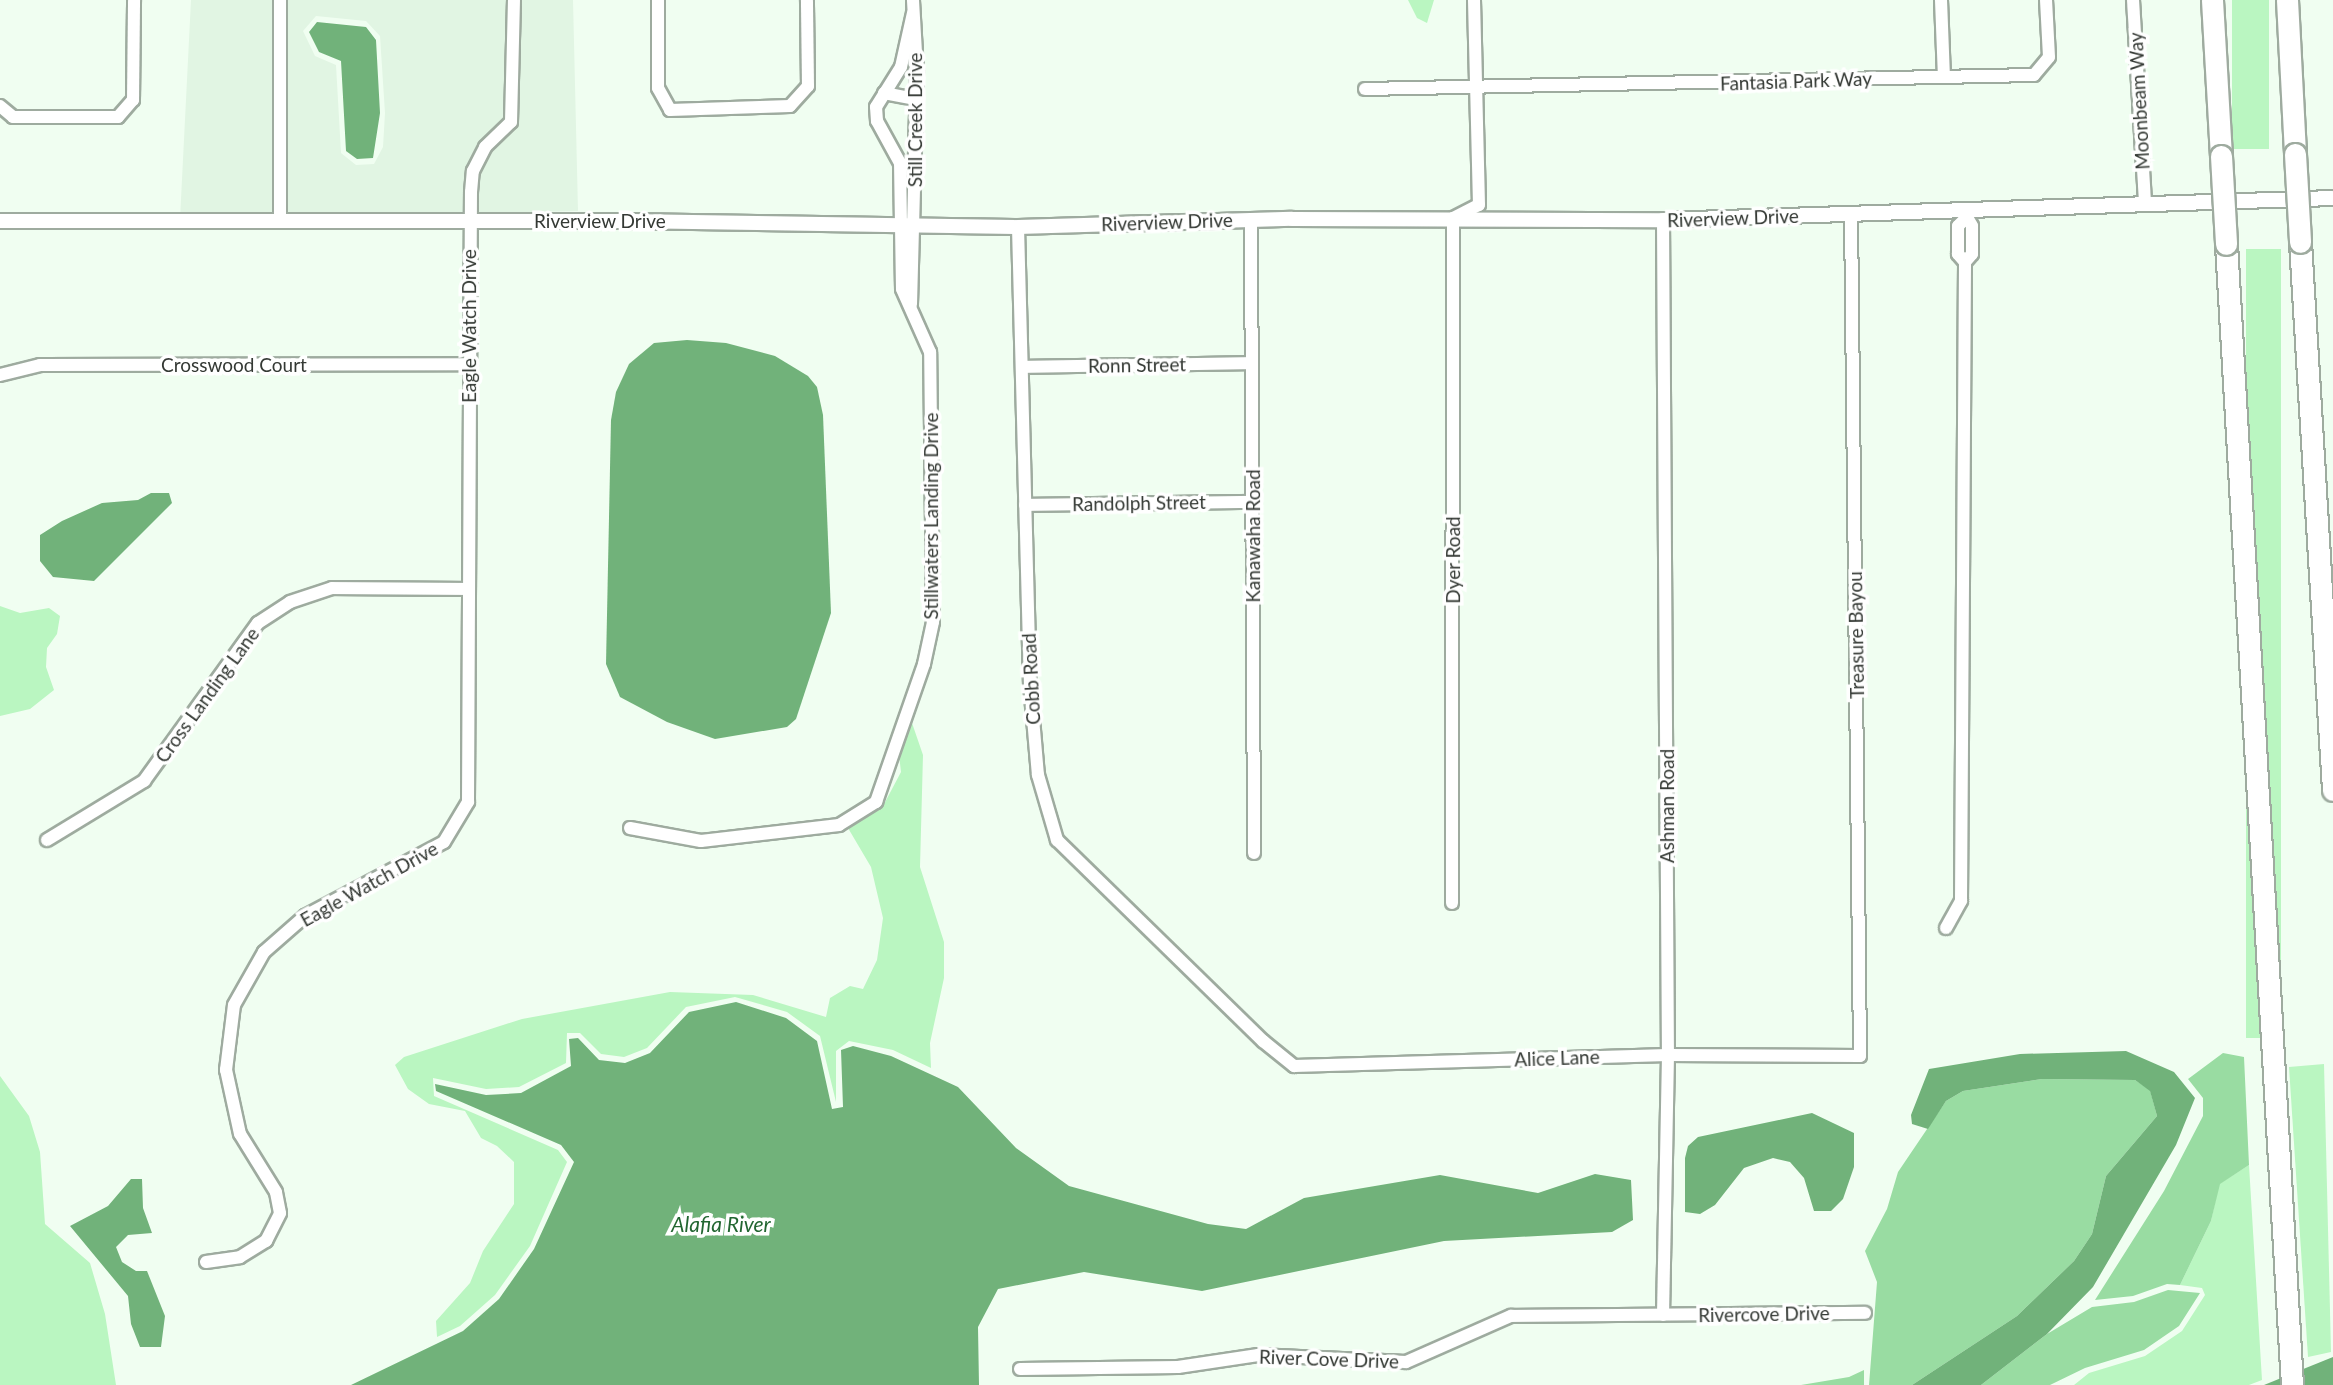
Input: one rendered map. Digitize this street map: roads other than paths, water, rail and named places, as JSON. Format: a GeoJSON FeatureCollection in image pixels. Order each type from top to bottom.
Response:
{"type":"FeatureCollection","features":[{"type":"Feature","properties":{"kind":"highway"},"geometry":{"type":"LineString","coordinates":[[2213,0],[2292,1385]]}},
{"type":"Feature","properties":{"kind":"highway"},"geometry":{"type":"LineString","coordinates":[[2287,0],[2333,790]]}},
{"type":"Feature","properties":{"kind":"street"},"geometry":{"type":"LineString","coordinates":[[0,106],[13,117],[118,117],[133,100],[134,0]]}},
{"type":"Feature","properties":{"kind":"street"},"geometry":{"type":"LineString","coordinates":[[279,0],[280,222]]}},
{"type":"Feature","properties":{"kind":"street","name":"Eagle Watch Drive"},"geometry":{"type":"LineString","coordinates":[[206,1262],[240,1256],[266,1241],[280,1213],[276,1192],[240,1134],[226,1070],[234,1005],[264,952],[305,916],[444,842],[468,802],[469,221],[473,171],[485,146],[511,122],[514,0]]}},
{"type":"Feature","properties":{"kind":"street"},"geometry":{"type":"LineString","coordinates":[[658,0],[658,88],[670,110],[790,106],[808,86],[807,0]]}},
{"type":"Feature","properties":{"kind":"street"},"geometry":{"type":"LineString","coordinates":[[1453,218],[1479,205],[1474,0]]}},
{"type":"Feature","properties":{"kind":"street"},"geometry":{"type":"LineString","coordinates":[[1941,0],[1944,77]]}},
{"type":"Feature","properties":{"kind":"street","name":"Fantasia Park Way"},"geometry":{"type":"LineString","coordinates":[[1365,89],[1477,89],[2034,75],[2049,57],[2046,0]]}},
{"type":"Feature","properties":{"kind":"street","name":"Moonbeam Way"},"geometry":{"type":"LineString","coordinates":[[2133,0],[2145,202]]}},
{"type":"Feature","properties":{"kind":"street","name":"Still Creek Drive"},"geometry":{"type":"LineString","coordinates":[[906,227],[900,163],[877,121],[876,107],[901,67],[913,6]]}},
{"type":"Feature","properties":{"kind":"street","name":"Still Creek Drive"},"geometry":{"type":"LineString","coordinates":[[906,227],[914,99],[913,6]]}},
{"type":"Feature","properties":{"kind":"street"},"geometry":{"type":"LineString","coordinates":[[884,93],[914,99]]}},
{"type":"Feature","properties":{"kind":"street","name":"Riverview Drive"},"geometry":{"type":"LineString","coordinates":[[0,221],[469,221],[1018,227],[1251,220],[1663,220],[1851,214],[1964,214],[2145,202],[2333,198]]}},
{"type":"Feature","properties":{"kind":"street","name":"Treasure Bayou"},"geometry":{"type":"LineString","coordinates":[[1851,214],[1860,1056]]}},
{"type":"Feature","properties":{"kind":"street"},"geometry":{"type":"LineString","coordinates":[[1946,928],[1961,901],[1965,262],[1958,254],[1958,226],[1964,214]]}},
{"type":"Feature","properties":{"kind":"street","name":"Dyer Road"},"geometry":{"type":"LineString","coordinates":[[1452,903],[1453,218]]}},
{"type":"Feature","properties":{"kind":"street","name":"Kanawaha Road"},"geometry":{"type":"LineString","coordinates":[[1251,220],[1254,853]]}},
{"type":"Feature","properties":{"kind":"street","name":"Ashman Road"},"geometry":{"type":"LineString","coordinates":[[1663,220],[1668,1055],[1663,1315]]}},
{"type":"Feature","properties":{"kind":"street","name":"Stillwaters Landing Drive"},"geometry":{"type":"LineString","coordinates":[[630,828],[701,841],[839,825],[876,802],[924,664],[933,622],[930,352],[911,305],[906,227]]}},
{"type":"Feature","properties":{"kind":"street","name":"Cobb Road"},"geometry":{"type":"LineString","coordinates":[[1018,227],[1030,684],[1038,775],[1057,840],[1263,1041]]}},
{"type":"Feature","properties":{"kind":"street","name":"Ronn Street"},"geometry":{"type":"LineString","coordinates":[[1023,367],[1251,363]]}},
{"type":"Feature","properties":{"kind":"street","name":"Crosswood Court"},"geometry":{"type":"LineString","coordinates":[[0,375],[40,365],[468,364]]}},
{"type":"Feature","properties":{"kind":"street","name":"Randolph Street"},"geometry":{"type":"LineString","coordinates":[[1025,505],[1252,502]]}},
{"type":"Feature","properties":{"kind":"street","name":"Cross Landing Lane"},"geometry":{"type":"LineString","coordinates":[[47,840],[144,781],[258,623],[290,601],[332,588],[467,589]]}},
{"type":"Feature","properties":{"kind":"street","name":"Alice Lane"},"geometry":{"type":"LineString","coordinates":[[1263,1041],[1294,1066],[1668,1055],[1860,1056]]}},
{"type":"Feature","properties":{"kind":"street","name":"Rivercove Drive"},"geometry":{"type":"LineString","coordinates":[[1663,1315],[1865,1313]]}},
{"type":"Feature","properties":{"kind":"street","name":"River Cove Drive"},"geometry":{"type":"LineString","coordinates":[[1020,1369],[1178,1367],[1258,1355],[1406,1362],[1511,1316],[1663,1315]]}},
{"type":"Feature","properties":{"kind":"water"},"geometry":{"type":"Polygon","coordinates":[[[317,22],[366,27],[376,40],[380,113],[373,158],[357,159],[346,151],[341,61],[319,52],[309,32],[317,22]]]}},
{"type":"Feature","properties":{"kind":"water"},"geometry":{"type":"Polygon","coordinates":[[[687,340],[726,343],[775,356],[808,376],[817,387],[823,415],[831,613],[796,719],[787,727],[715,739],[667,722],[620,697],[606,664],[611,420],[616,392],[629,364],[654,343],[687,340]]]}},
{"type":"Feature","properties":{"kind":"water"},"geometry":{"type":"Polygon","coordinates":[[[151,493],[169,493],[172,503],[94,581],[53,577],[40,561],[40,535],[62,521],[102,503],[138,500],[151,493]]]}},
{"type":"Feature","properties":{"kind":"water","name":"Alafia River"},"geometry":{"type":"Polygon","coordinates":[[[736,1002],[786,1018],[817,1041],[832,1109],[843,1107],[841,1050],[853,1046],[891,1056],[958,1087],[1016,1148],[1069,1186],[1208,1224],[1246,1229],[1304,1198],[1440,1175],[1538,1193],[1595,1174],[1631,1180],[1633,1220],[1612,1232],[1444,1241],[1202,1291],[1084,1272],[998,1289],[978,1327],[979,1385],[351,1385],[463,1331],[499,1299],[534,1249],[574,1162],[561,1145],[436,1091],[435,1084],[486,1095],[521,1093],[571,1066],[569,1039],[578,1038],[599,1060],[625,1063],[650,1053],[689,1012],[736,1002]]]}},
{"type":"Feature","properties":{"kind":"water"},"geometry":{"type":"Polygon","coordinates":[[[2126,1051],[2174,1072],[2195,1098],[2176,1145],[2093,1287],[2047,1334],[1981,1385],[1912,1385],[2017,1316],[2074,1261],[2092,1234],[2106,1176],[2157,1116],[2150,1091],[2135,1080],[2042,1079],[1963,1091],[1946,1101],[1928,1129],[1912,1124],[1911,1115],[1929,1069],[2020,1054],[2126,1051]]]}},
{"type":"Feature","properties":{"kind":"water"},"geometry":{"type":"Polygon","coordinates":[[[1812,1113],[1854,1133],[1854,1167],[1843,1199],[1831,1211],[1814,1211],[1804,1178],[1790,1162],[1773,1158],[1744,1168],[1715,1205],[1700,1214],[1685,1212],[1685,1158],[1688,1146],[1698,1137],[1812,1113]]]}},
{"type":"Feature","properties":{"kind":"water"},"geometry":{"type":"Polygon","coordinates":[[[131,1179],[142,1179],[143,1208],[152,1233],[128,1235],[116,1247],[122,1262],[136,1271],[147,1271],[165,1316],[161,1347],[140,1347],[131,1324],[128,1296],[70,1226],[108,1206],[131,1179]]]}},
{"type":"Feature","properties":{"kind":"water"},"geometry":{"type":"Polygon","coordinates":[[[2333,1357],[2333,1385],[2264,1385],[2333,1357]]]}}]}
